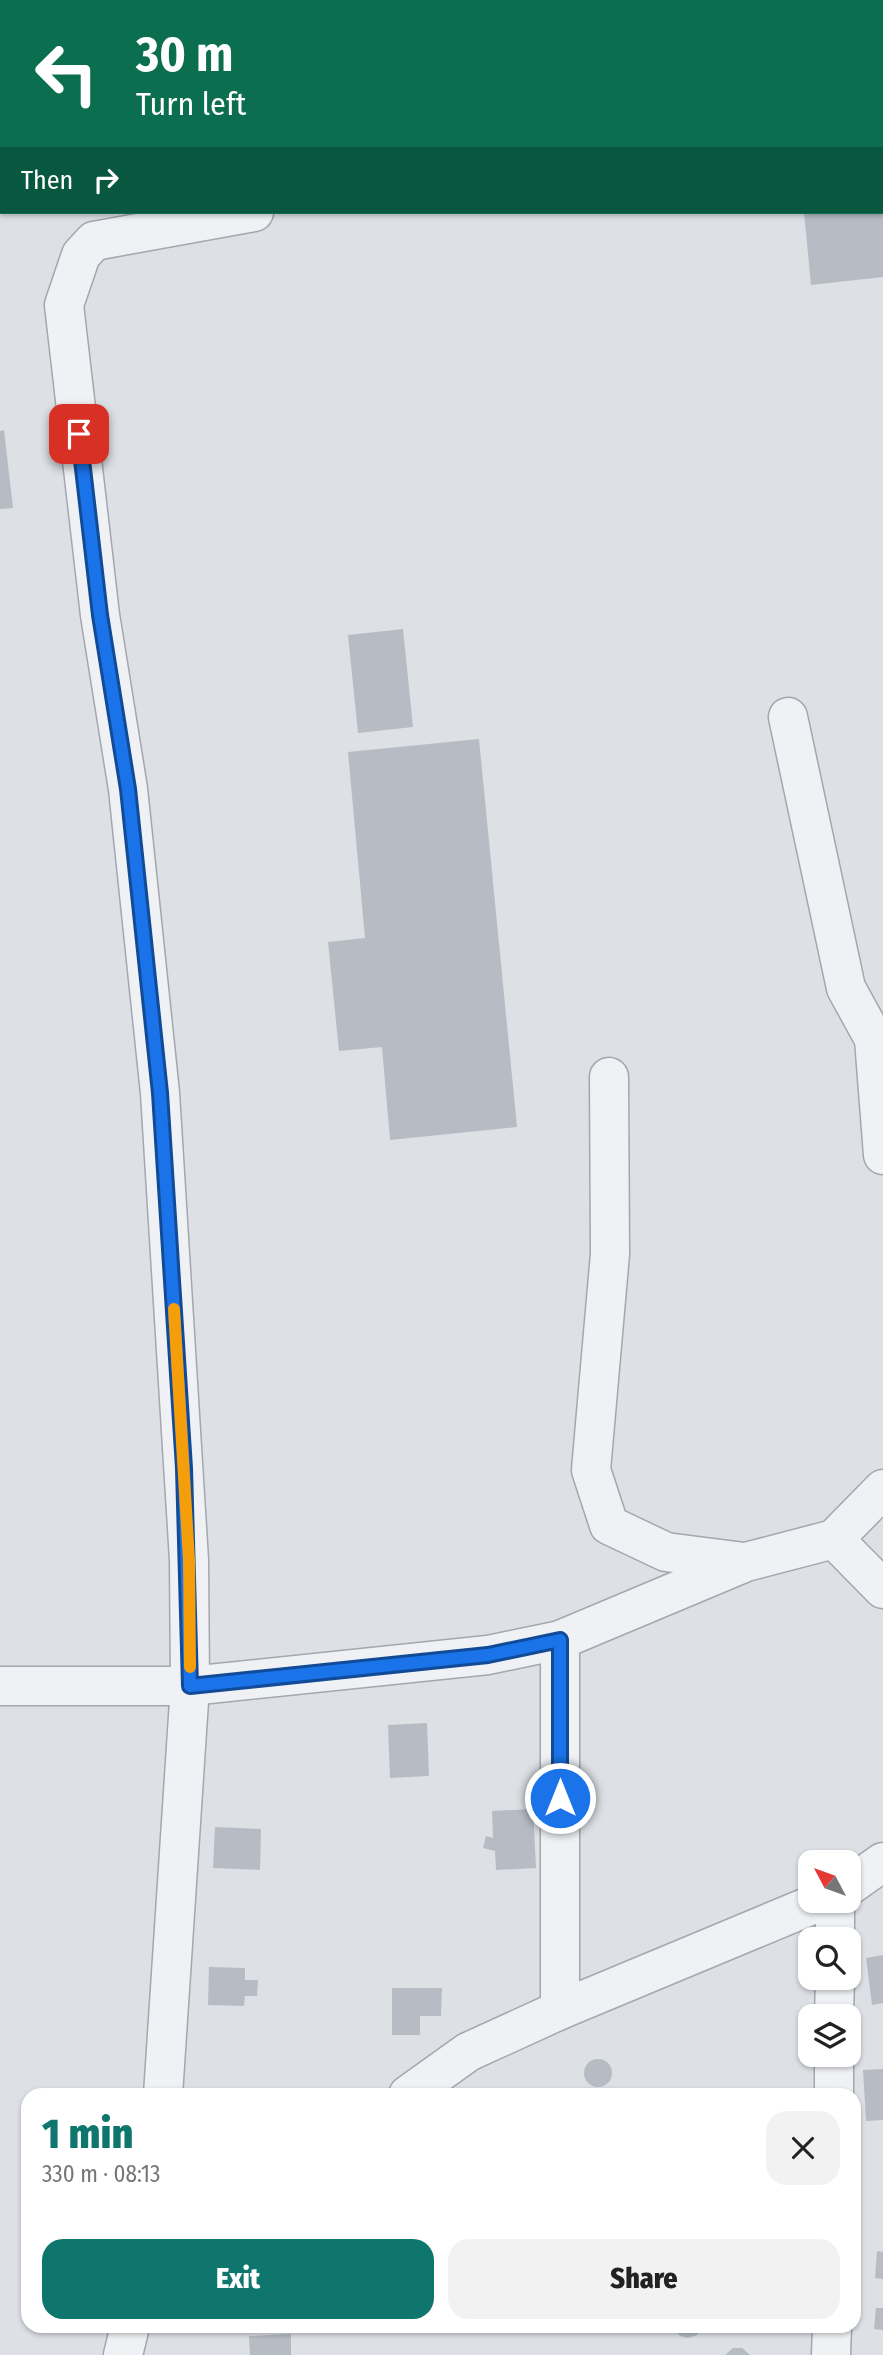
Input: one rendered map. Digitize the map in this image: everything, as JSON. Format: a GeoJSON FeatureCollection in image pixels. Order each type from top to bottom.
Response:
{"type":"FeatureCollection","features":[{"type":"Feature","properties":{"kind":"street"},"geometry":{"type":"LineString","coordinates":[[163,2088],[190,1686],[184,1468],[160,1093],[128,789],[100,615],[64,305],[80,255],[94,241],[243,214]]}},
{"type":"Feature","properties":{"kind":"street"},"geometry":{"type":"LineString","coordinates":[[788,717],[846,988],[874,1039],[883,1154]]}},
{"type":"Feature","properties":{"kind":"street"},"geometry":{"type":"LineString","coordinates":[[609,1077],[610,1254],[591,1470],[609,1525],[666,1552],[746,1562]]}},
{"type":"Feature","properties":{"kind":"street"},"geometry":{"type":"LineString","coordinates":[[0,1686],[190,1686],[488,1655],[560,1640],[746,1562],[834,1539],[883,1489]]}},
{"type":"Feature","properties":{"kind":"street"},"geometry":{"type":"LineString","coordinates":[[834,1539],[883,1589]]}},
{"type":"Feature","properties":{"kind":"street"},"geometry":{"type":"LineString","coordinates":[[560,1640],[560,2010]]}},
{"type":"Feature","properties":{"kind":"street"},"geometry":{"type":"LineString","coordinates":[[861,1877],[883,1861]]}},
{"type":"Feature","properties":{"kind":"street"},"geometry":{"type":"LineString","coordinates":[[418,2088],[468,2052],[560,2010],[798,1911]]}},
{"type":"Feature","properties":{"kind":"street"},"geometry":{"type":"LineString","coordinates":[[834,2067],[834,2088]]}},
{"type":"Feature","properties":{"kind":"street"},"geometry":{"type":"LineString","coordinates":[[123,2355],[128,2333]]}},
{"type":"Feature","properties":{"kind":"street"},"geometry":{"type":"LineString","coordinates":[[831,2355],[832,2333]]}},
{"type":"Feature","properties":{"kind":"building"},"geometry":{"type":"Polygon","coordinates":[[[804,214],[883,214],[883,277],[811,285],[804,214]]]}},
{"type":"Feature","properties":{"kind":"building"},"geometry":{"type":"Polygon","coordinates":[[[4,430],[13,508],[0,509],[0,431],[4,430]]]}},
{"type":"Feature","properties":{"kind":"building"},"geometry":{"type":"Polygon","coordinates":[[[403,629],[413,727],[358,733],[348,635],[403,629]]]}},
{"type":"Feature","properties":{"kind":"building"},"geometry":{"type":"Polygon","coordinates":[[[479,739],[517,1127],[390,1140],[382,1047],[339,1051],[328,942],[365,938],[348,752],[479,739]]]}},
{"type":"Feature","properties":{"kind":"building"},"geometry":{"type":"Polygon","coordinates":[[[427,1723],[429,1776],[390,1778],[388,1725],[427,1723]]]}},
{"type":"Feature","properties":{"kind":"building"},"geometry":{"type":"Polygon","coordinates":[[[533,1809],[536,1868],[496,1870],[495,1851],[483,1848],[486,1836],[493,1838],[492,1811],[533,1809]]]}},
{"type":"Feature","properties":{"kind":"building"},"geometry":{"type":"Polygon","coordinates":[[[215,1827],[261,1829],[260,1870],[213,1868],[215,1827]]]}},
{"type":"Feature","properties":{"kind":"building"},"geometry":{"type":"Polygon","coordinates":[[[883,1955],[883,2003],[872,2005],[866,1958],[883,1955]]]}},
{"type":"Feature","properties":{"kind":"building"},"geometry":{"type":"Polygon","coordinates":[[[209,1967],[245,1968],[245,1980],[258,1980],[257,1996],[245,1996],[244,2006],[208,2005],[209,1967]]]}},
{"type":"Feature","properties":{"kind":"building"},"geometry":{"type":"Polygon","coordinates":[[[392,1988],[442,1988],[441,2016],[420,2016],[420,2035],[392,2035],[392,1988]]]}},
{"type":"Feature","properties":{"kind":"building"},"geometry":{"type":"Polygon","coordinates":[[[598,2059],[608,2063],[612,2073],[608,2083],[598,2087],[588,2083],[584,2073],[588,2063],[598,2059]]]}},
{"type":"Feature","properties":{"kind":"building"},"geometry":{"type":"Polygon","coordinates":[[[883,2069],[883,2120],[866,2121],[863,2070],[883,2069]]]}},
{"type":"Feature","properties":{"kind":"building"},"geometry":{"type":"Polygon","coordinates":[[[877,2251],[883,2252],[883,2279],[875,2278],[877,2251]]]}},
{"type":"Feature","properties":{"kind":"building"},"geometry":{"type":"Polygon","coordinates":[[[876,2308],[883,2308],[883,2330],[874,2329],[876,2308]]]}},
{"type":"Feature","properties":{"kind":"building"},"geometry":{"type":"Polygon","coordinates":[[[678,2333],[698,2333],[688,2338],[678,2333]]]}},
{"type":"Feature","properties":{"kind":"building"},"geometry":{"type":"Polygon","coordinates":[[[291,2334],[291,2355],[250,2355],[249,2336],[291,2334]]]}},
{"type":"Feature","properties":{"kind":"building"},"geometry":{"type":"Polygon","coordinates":[[[733,2348],[742,2348],[750,2355],[725,2355],[733,2348]]]}},
{"type":"Feature","properties":{"kind":"slow traffic"},"geometry":{"type":"LineString","coordinates":[[174,1309],[189,1560],[190,1667]]}},
{"type":"Feature","properties":{"kind":"route"},"geometry":{"type":"LineString","coordinates":[[79,434],[100,615],[128,789],[160,1093],[189,1560],[190,1686],[488,1655],[560,1640],[560,1798]]}}]}
